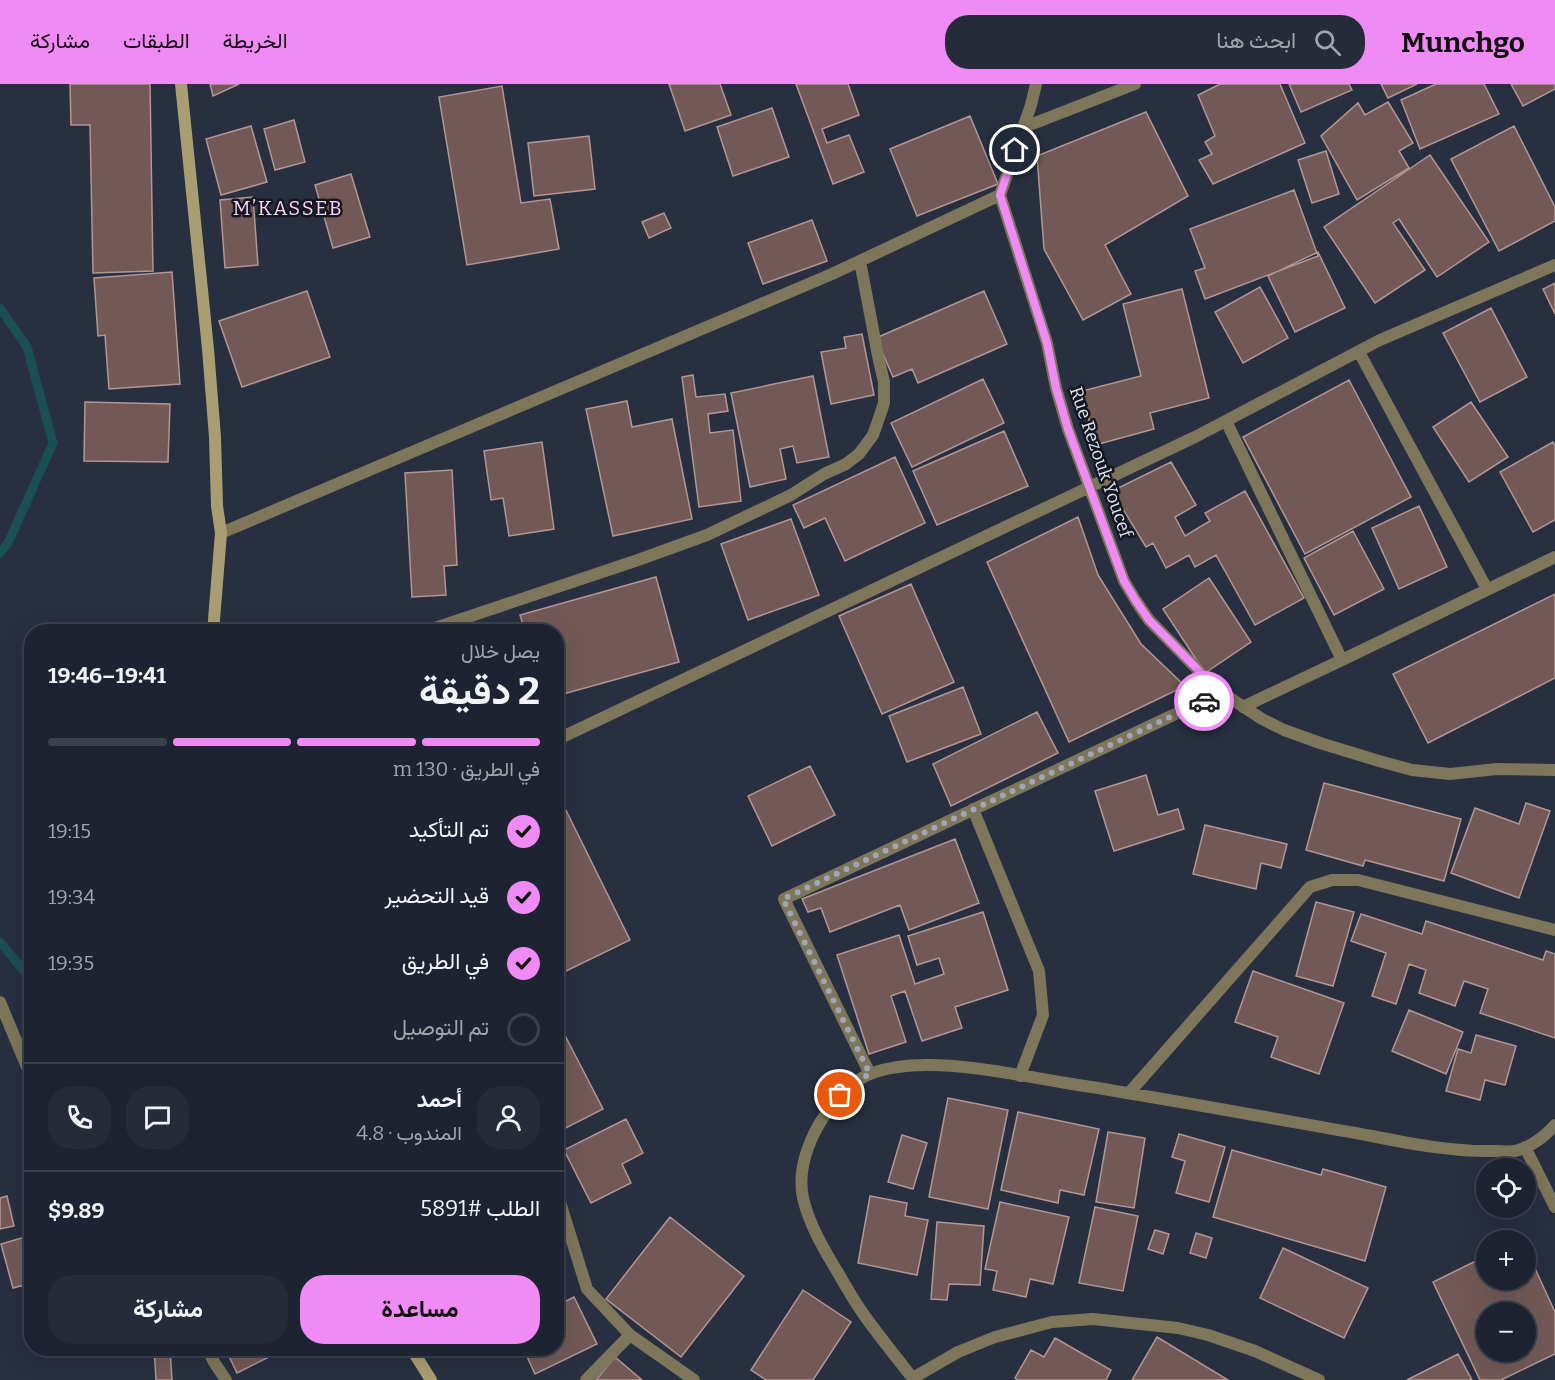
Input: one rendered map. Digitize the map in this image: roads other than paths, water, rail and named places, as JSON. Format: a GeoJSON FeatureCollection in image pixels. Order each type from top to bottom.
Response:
{"type":"FeatureCollection","features":[{"type":"Feature","properties":{"kind":"main road"},"geometry":{"type":"LineString","coordinates":[[181,84],[208,349],[215,437],[217,506],[221,533],[215,624]]}},
{"type":"Feature","properties":{"kind":"main road"},"geometry":{"type":"LineString","coordinates":[[416,1356],[431,1380]]}},
{"type":"Feature","properties":{"kind":"street"},"geometry":{"type":"LineString","coordinates":[[221,533],[860,261],[1000,195],[1036,84]]}},
{"type":"Feature","properties":{"kind":"street"},"geometry":{"type":"LineString","coordinates":[[1022,128],[1136,84]]}},
{"type":"Feature","properties":{"kind":"street","name":"Rue Rezouk Youcef"},"geometry":{"type":"LineString","coordinates":[[1000,195],[1047,343],[1056,388],[1068,429],[1124,581],[1149,620],[1222,692],[1262,719],[1284,730],[1412,770],[1450,774],[1497,769],[1555,770]]}},
{"type":"Feature","properties":{"kind":"street"},"geometry":{"type":"LineString","coordinates":[[447,624],[707,535],[791,495],[824,474],[846,464],[859,454],[873,435],[884,403],[884,382],[860,261]]}},
{"type":"Feature","properties":{"kind":"street"},"geometry":{"type":"LineString","coordinates":[[564,736],[1089,488],[1226,421],[1380,340],[1555,265]]}},
{"type":"Feature","properties":{"kind":"street"},"geometry":{"type":"LineString","coordinates":[[1359,352],[1487,589]]}},
{"type":"Feature","properties":{"kind":"street"},"geometry":{"type":"LineString","coordinates":[[1226,421],[1342,660]]}},
{"type":"Feature","properties":{"kind":"street"},"geometry":{"type":"LineString","coordinates":[[1243,707],[1555,557]]}},
{"type":"Feature","properties":{"kind":"street"},"geometry":{"type":"LineString","coordinates":[[870,1074],[783,899],[1222,692]]}},
{"type":"Feature","properties":{"kind":"street"},"geometry":{"type":"LineString","coordinates":[[973,809],[1039,971],[1043,1015],[1020,1076]]}},
{"type":"Feature","properties":{"kind":"street"},"geometry":{"type":"LineString","coordinates":[[1129,1093],[1310,887],[1332,880],[1358,880],[1555,930]]}},
{"type":"Feature","properties":{"kind":"street"},"geometry":{"type":"LineString","coordinates":[[0,1002],[24,1060]]}},
{"type":"Feature","properties":{"kind":"street"},"geometry":{"type":"LineString","coordinates":[[1319,1380],[1255,1351],[1208,1335],[1178,1328],[1093,1319],[1052,1322],[994,1337],[958,1352],[914,1379],[863,1313],[825,1251],[811,1223],[803,1197],[802,1174],[812,1136],[825,1113],[840,1095],[858,1080],[870,1074],[893,1068],[954,1066],[1129,1093],[1458,1150],[1514,1151],[1544,1136],[1555,1125]]}},
{"type":"Feature","properties":{"kind":"street"},"geometry":{"type":"LineString","coordinates":[[1525,1147],[1555,1207]]}},
{"type":"Feature","properties":{"kind":"street"},"geometry":{"type":"LineString","coordinates":[[564,1215],[587,1289],[630,1335],[694,1380]]}},
{"type":"Feature","properties":{"kind":"street"},"geometry":{"type":"LineString","coordinates":[[586,1380],[630,1335]]}},
{"type":"Feature","properties":{"kind":"street"},"geometry":{"type":"LineString","coordinates":[[210,1356],[226,1380]]}},
{"type":"Feature","properties":{"kind":"waterway"},"geometry":{"type":"LineString","coordinates":[[0,308],[27,347],[53,443],[8,543],[0,553]]}},
{"type":"Feature","properties":{"kind":"waterway"},"geometry":{"type":"LineString","coordinates":[[0,942],[24,971]]}},
{"type":"Feature","properties":{"kind":"district","name":"M’KASSEB"},"geometry":{"type":"Point","coordinates":[288,208]}}]}
